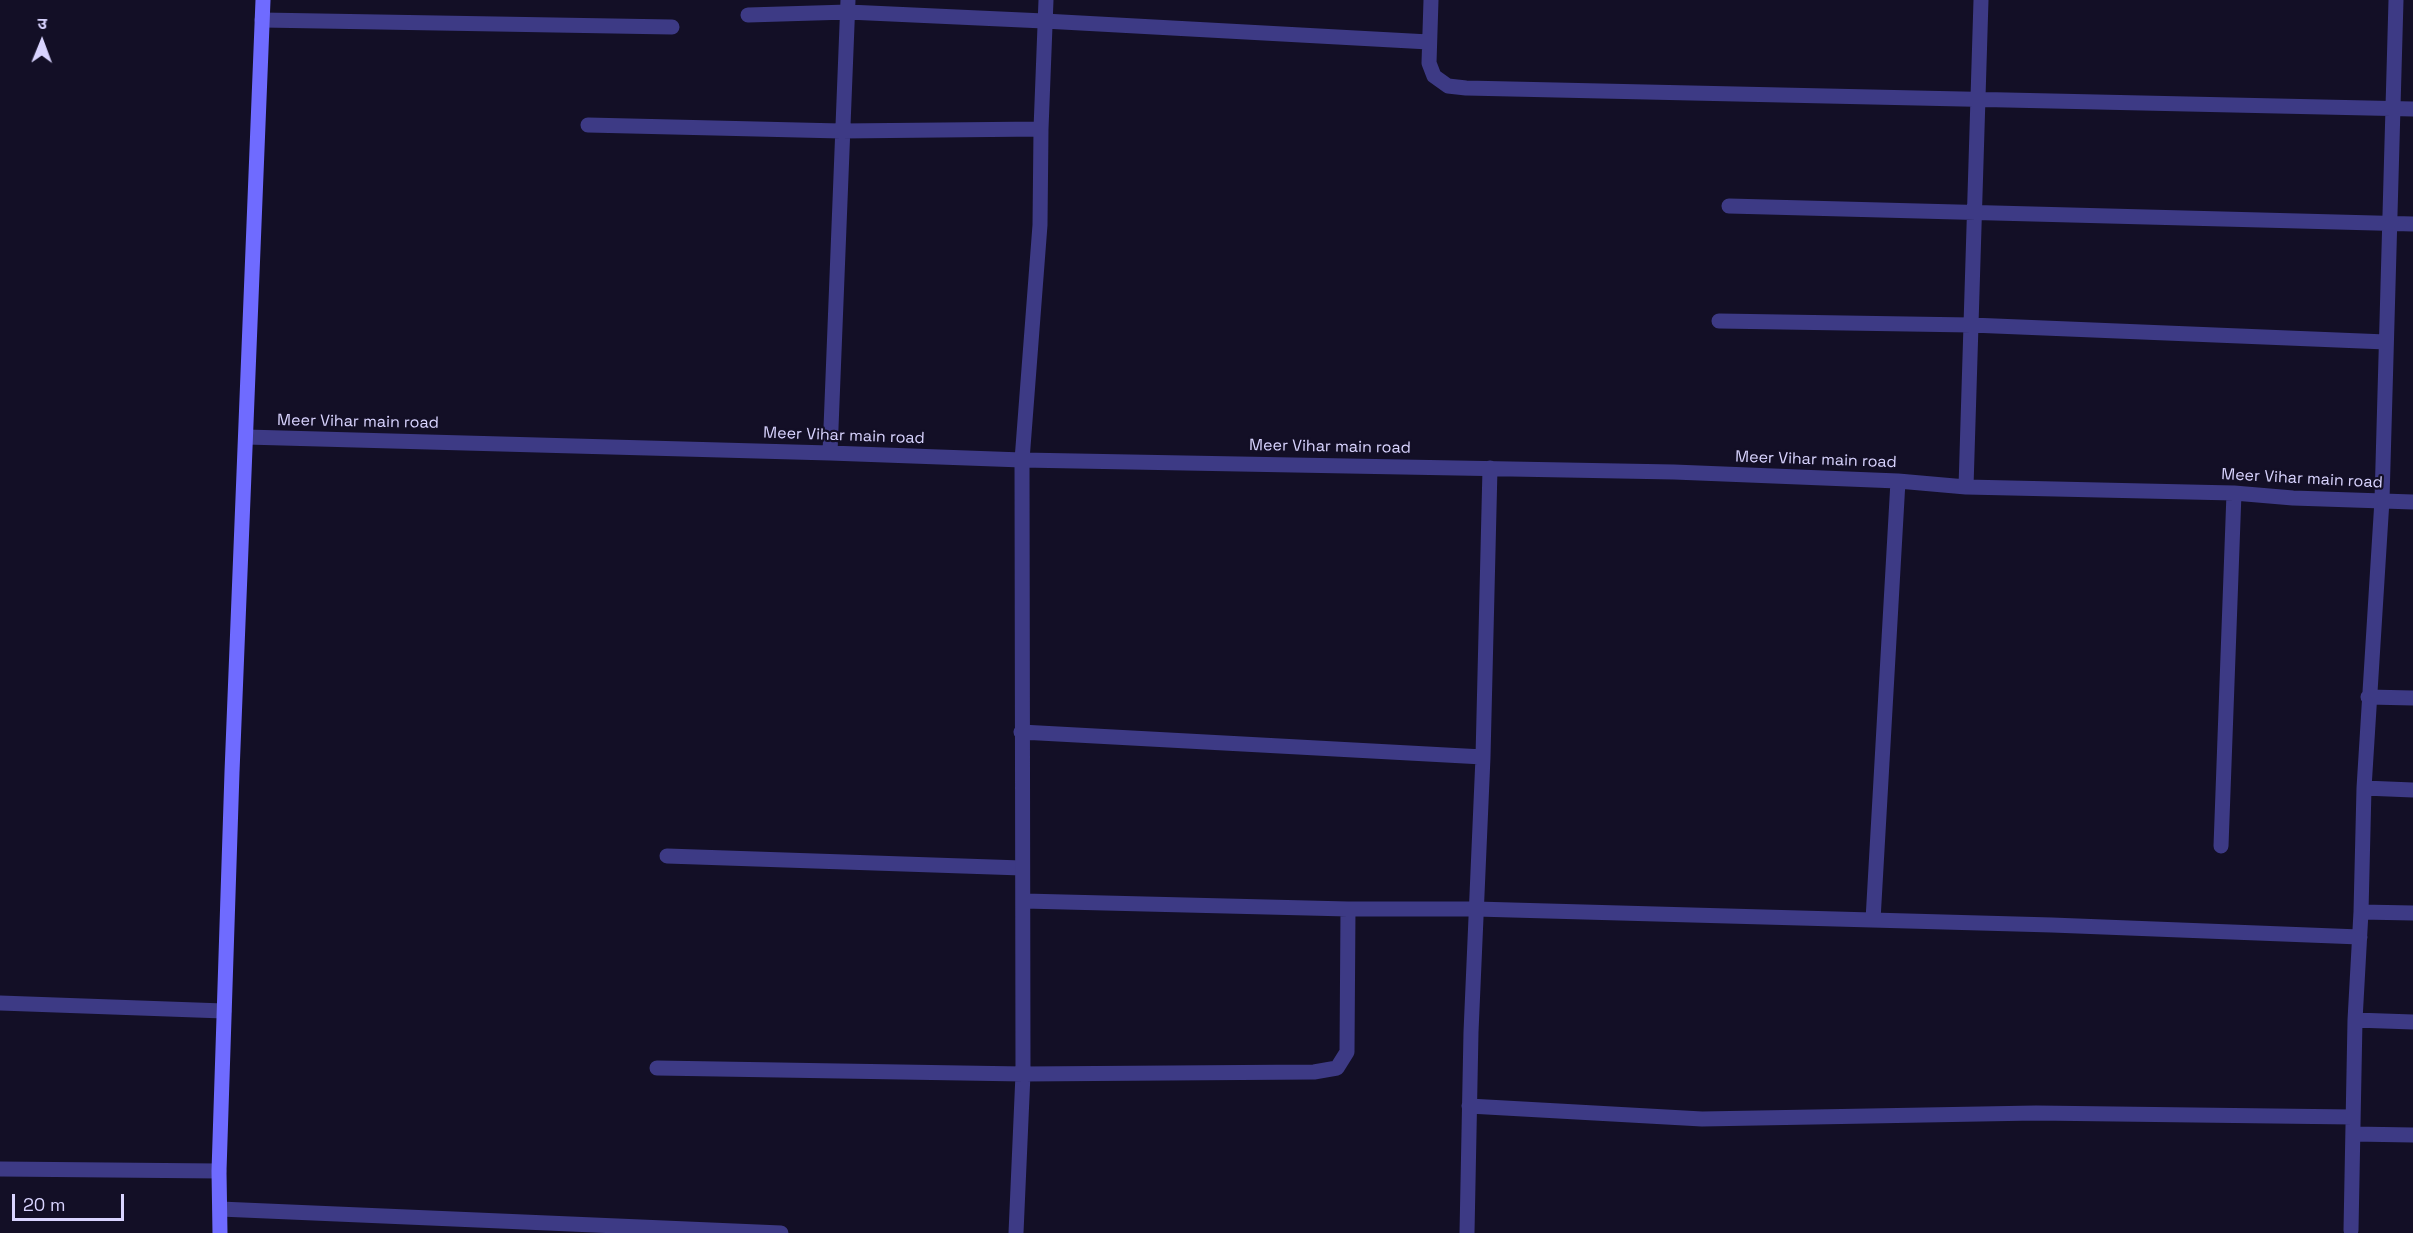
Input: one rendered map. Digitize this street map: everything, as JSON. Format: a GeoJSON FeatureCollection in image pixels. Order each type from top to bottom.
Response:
{"type":"FeatureCollection","features":[{"type":"Feature","properties":{"kind":"main road"},"geometry":{"type":"LineString","coordinates":[[220,1233],[219,1171],[224,1011],[262,0]]}},
{"type":"Feature","properties":{"kind":"street"},"geometry":{"type":"LineString","coordinates":[[1016,1233],[1023,1074],[1022,460],[1040,225],[1046,0]]}},
{"type":"Feature","properties":{"kind":"street"},"geometry":{"type":"LineString","coordinates":[[1431,0],[1429,63],[1434,76],[1449,86],[1466,88],[2413,109]]}},
{"type":"Feature","properties":{"kind":"street"},"geometry":{"type":"LineString","coordinates":[[1966,487],[1982,0]]}},
{"type":"Feature","properties":{"kind":"street"},"geometry":{"type":"LineString","coordinates":[[2352,1230],[2355,1020],[2368,697],[2382,500],[2396,0]]}},
{"type":"Feature","properties":{"kind":"street"},"geometry":{"type":"LineString","coordinates":[[830,453],[841,131],[848,6]]}},
{"type":"Feature","properties":{"kind":"street"},"geometry":{"type":"LineString","coordinates":[[748,15],[848,6],[1044,21],[1429,42]]}},
{"type":"Feature","properties":{"kind":"street"},"geometry":{"type":"LineString","coordinates":[[262,20],[672,27]]}},
{"type":"Feature","properties":{"kind":"street"},"geometry":{"type":"LineString","coordinates":[[588,125],[841,131],[1041,129]]}},
{"type":"Feature","properties":{"kind":"street"},"geometry":{"type":"LineString","coordinates":[[1729,206],[2413,224]]}},
{"type":"Feature","properties":{"kind":"street"},"geometry":{"type":"LineString","coordinates":[[1719,321],[1971,325],[2386,342]]}},
{"type":"Feature","properties":{"kind":"street","name":"Meer Vihar main road"},"geometry":{"type":"LineString","coordinates":[[246,437],[1022,460],[1674,472],[1898,481],[1966,487],[2235,493],[2293,498],[2413,502]]}},
{"type":"Feature","properties":{"kind":"street"},"geometry":{"type":"LineString","coordinates":[[1467,1233],[1469,1106],[1483,757],[1490,468]]}},
{"type":"Feature","properties":{"kind":"street"},"geometry":{"type":"LineString","coordinates":[[1873,920],[1898,481]]}},
{"type":"Feature","properties":{"kind":"street"},"geometry":{"type":"LineString","coordinates":[[2221,846],[2235,493]]}},
{"type":"Feature","properties":{"kind":"street"},"geometry":{"type":"LineString","coordinates":[[2368,697],[2413,698]]}},
{"type":"Feature","properties":{"kind":"street"},"geometry":{"type":"LineString","coordinates":[[1021,732],[1483,757]]}},
{"type":"Feature","properties":{"kind":"street"},"geometry":{"type":"LineString","coordinates":[[2364,788],[2413,790]]}},
{"type":"Feature","properties":{"kind":"street"},"geometry":{"type":"LineString","coordinates":[[667,856],[1022,868]]}},
{"type":"Feature","properties":{"kind":"street"},"geometry":{"type":"LineString","coordinates":[[1024,901],[1348,909],[1476,909],[2360,937]]}},
{"type":"Feature","properties":{"kind":"street"},"geometry":{"type":"LineString","coordinates":[[657,1068],[1023,1074],[1314,1072],[1337,1068],[1347,1052],[1348,909]]}},
{"type":"Feature","properties":{"kind":"street"},"geometry":{"type":"LineString","coordinates":[[2361,912],[2413,913]]}},
{"type":"Feature","properties":{"kind":"street"},"geometry":{"type":"LineString","coordinates":[[0,1003],[224,1011]]}},
{"type":"Feature","properties":{"kind":"street"},"geometry":{"type":"LineString","coordinates":[[2355,1020],[2413,1022]]}},
{"type":"Feature","properties":{"kind":"street"},"geometry":{"type":"LineString","coordinates":[[1469,1106],[1702,1119],[2036,1113],[2354,1117]]}},
{"type":"Feature","properties":{"kind":"street"},"geometry":{"type":"LineString","coordinates":[[2353,1134],[2413,1135]]}},
{"type":"Feature","properties":{"kind":"street"},"geometry":{"type":"LineString","coordinates":[[0,1169],[219,1171]]}},
{"type":"Feature","properties":{"kind":"street"},"geometry":{"type":"LineString","coordinates":[[220,1209],[781,1233]]}}]}
